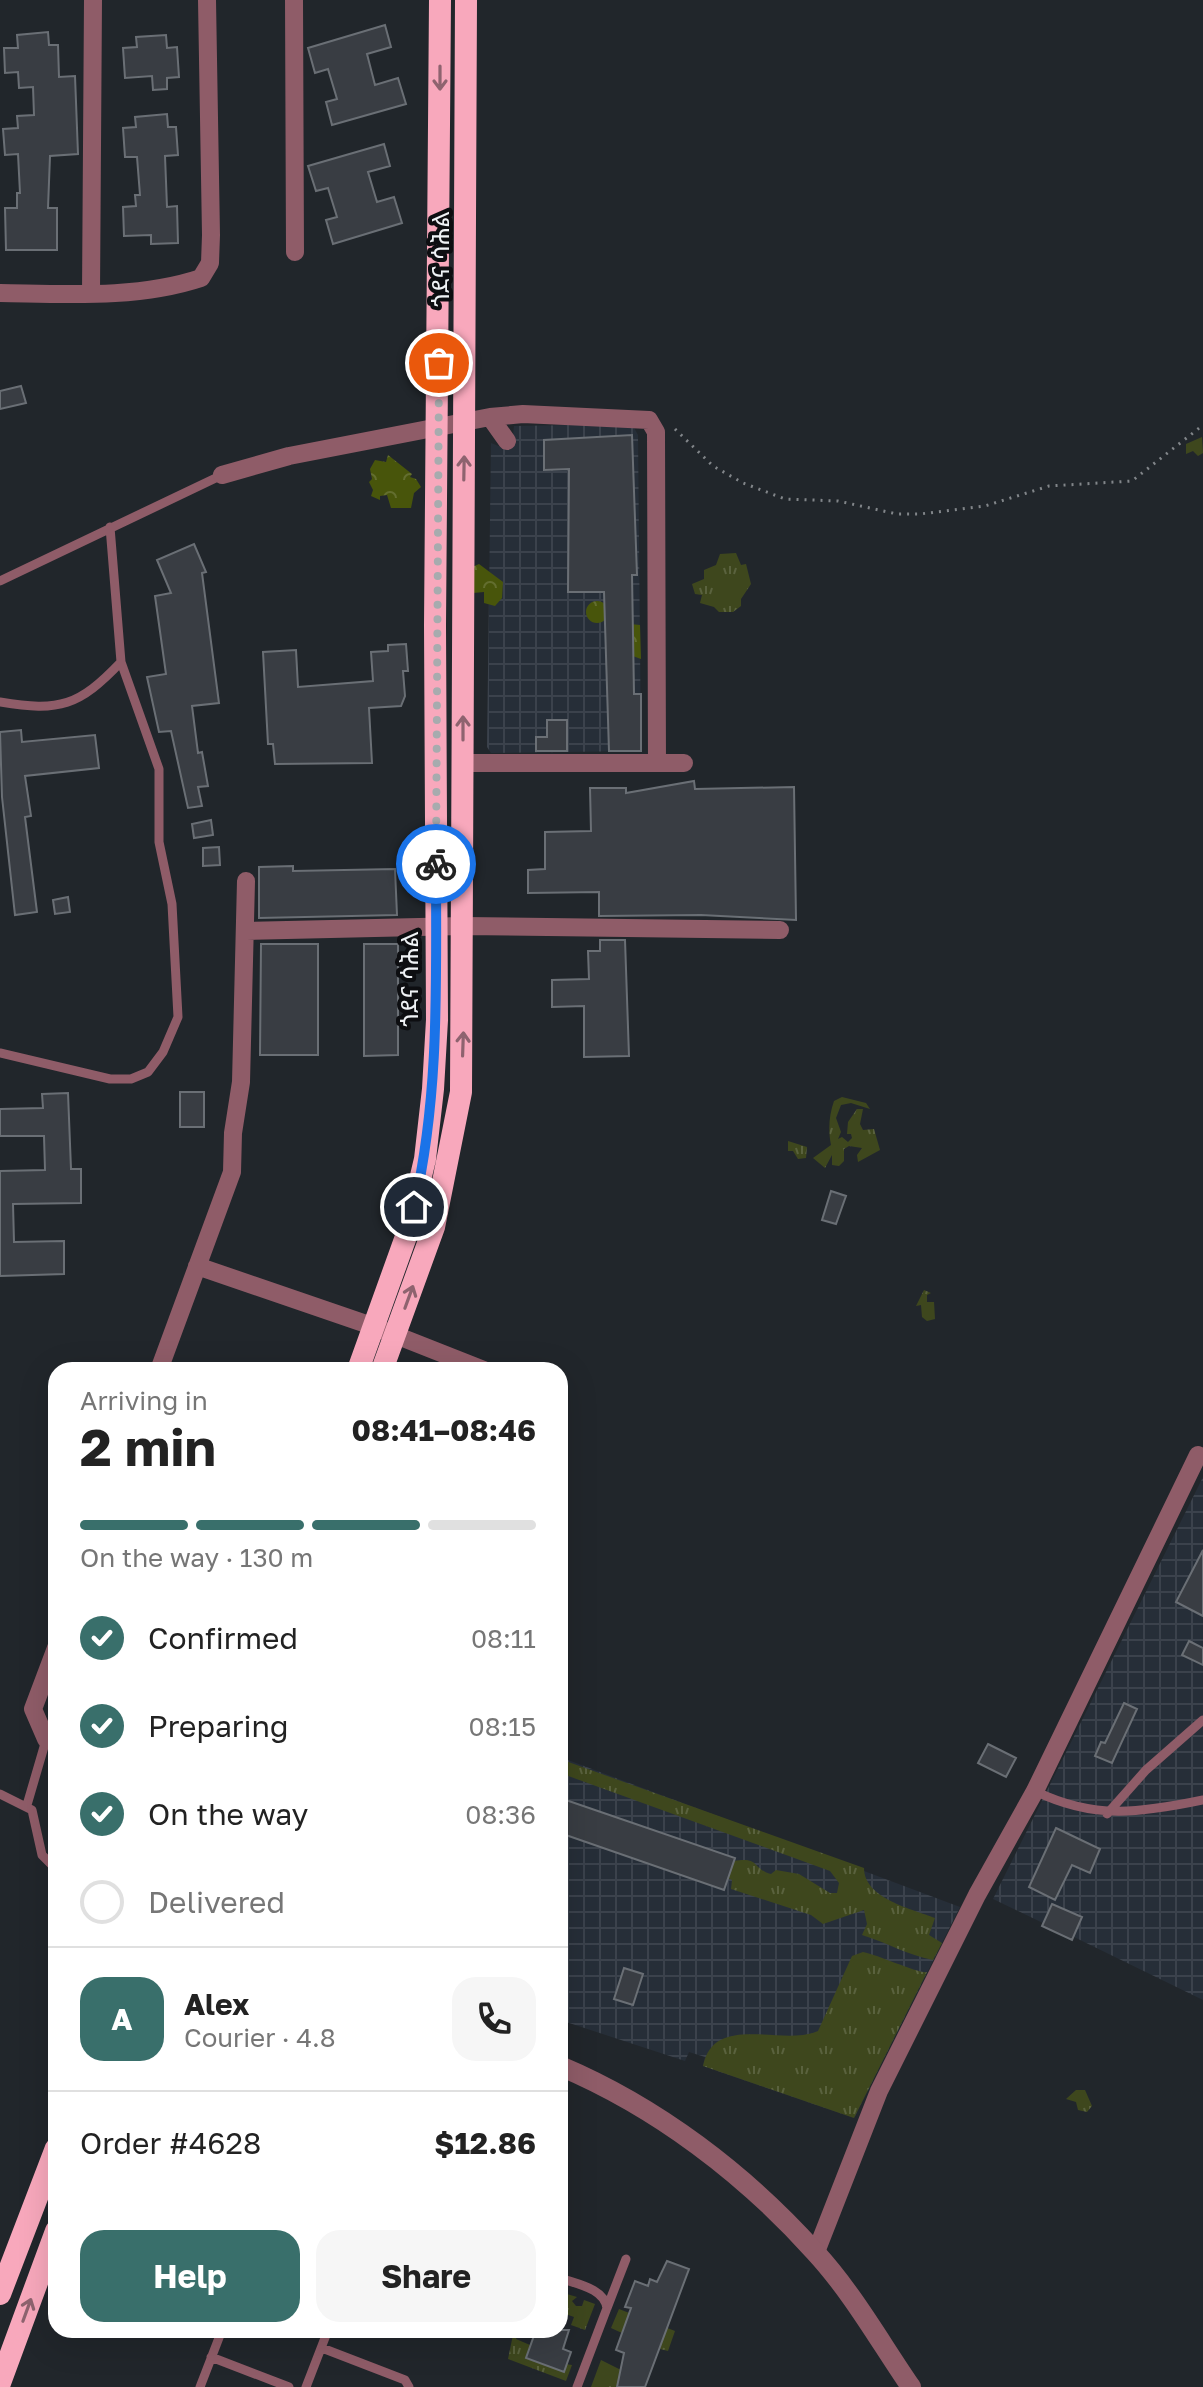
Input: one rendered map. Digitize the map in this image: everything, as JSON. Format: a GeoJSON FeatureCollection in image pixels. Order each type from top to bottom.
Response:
{"type":"FeatureCollection","features":[{"type":"Feature","properties":{"kind":"highway","name":"ጎደና ሳሕል"},"geometry":{"type":"LineString","coordinates":[[383,1362],[385,1331],[425,1159],[436,1043],[440,0]]}},
{"type":"Feature","properties":{"kind":"highway","name":"ጎደና ሳሕል"},"geometry":{"type":"LineString","coordinates":[[364,1362],[385,1331],[434,1227],[455,1130],[461,1079],[466,0]]}},
{"type":"Feature","properties":{"kind":"highway"},"geometry":{"type":"LineString","coordinates":[[440,157],[465,156]]}},
{"type":"Feature","properties":{"kind":"highway"},"geometry":{"type":"LineString","coordinates":[[0,2294],[48,2169]]}},
{"type":"Feature","properties":{"kind":"highway"},"geometry":{"type":"LineString","coordinates":[[0,2383],[48,2253]]}},
{"type":"Feature","properties":{"kind":"street"},"geometry":{"type":"LineString","coordinates":[[91,293],[93,0]]}},
{"type":"Feature","properties":{"kind":"street"},"geometry":{"type":"LineString","coordinates":[[0,293],[91,293],[181,284],[201,278],[210,263],[207,0]]}},
{"type":"Feature","properties":{"kind":"street"},"geometry":{"type":"LineString","coordinates":[[294,0],[295,252]]}},
{"type":"Feature","properties":{"kind":"street"},"geometry":{"type":"LineString","coordinates":[[222,475],[289,456],[490,417],[523,414],[649,420],[656,432],[657,763]]}},
{"type":"Feature","properties":{"kind":"street"},"geometry":{"type":"LineString","coordinates":[[490,417],[507,441]]}},
{"type":"Feature","properties":{"kind":"street"},"geometry":{"type":"LineString","coordinates":[[463,763],[684,763]]}},
{"type":"Feature","properties":{"kind":"street"},"geometry":{"type":"LineString","coordinates":[[162,1362],[232,1172],[241,1082],[246,881]]}},
{"type":"Feature","properties":{"kind":"street"},"geometry":{"type":"LineString","coordinates":[[247,931],[463,926],[780,930]]}},
{"type":"Feature","properties":{"kind":"street"},"geometry":{"type":"LineString","coordinates":[[197,1266],[385,1331],[464,1362]]}},
{"type":"Feature","properties":{"kind":"street"},"geometry":{"type":"LineString","coordinates":[[816,2252],[879,2091],[977,1895],[1035,1791],[1198,1455]]}},
{"type":"Feature","properties":{"kind":"street"},"geometry":{"type":"LineString","coordinates":[[48,1669],[33,1709],[48,1735]]}},
{"type":"Feature","properties":{"kind":"street"},"geometry":{"type":"LineString","coordinates":[[568,2071],[699,2145],[754,2192],[816,2252],[911,2387]]}},
{"type":"Feature","properties":{"kind":"lane"},"geometry":{"type":"LineString","coordinates":[[0,581],[222,475]]}},
{"type":"Feature","properties":{"kind":"lane"},"geometry":{"type":"LineString","coordinates":[[0,1053],[94,1076],[131,1079],[148,1072],[163,1052],[178,1017],[172,904],[159,842],[159,769],[154,746],[121,662],[110,527]]}},
{"type":"Feature","properties":{"kind":"lane"},"geometry":{"type":"LineString","coordinates":[[0,702],[56,707],[77,701],[95,689],[121,662]]}},
{"type":"Feature","properties":{"kind":"lane"},"geometry":{"type":"LineString","coordinates":[[1107,1814],[1146,1770],[1203,1720]]}},
{"type":"Feature","properties":{"kind":"lane"},"geometry":{"type":"LineString","coordinates":[[27,1805],[48,1748]]}},
{"type":"Feature","properties":{"kind":"lane"},"geometry":{"type":"LineString","coordinates":[[1035,1791],[1063,1805],[1107,1814],[1203,1800]]}},
{"type":"Feature","properties":{"kind":"lane"},"geometry":{"type":"LineString","coordinates":[[0,1794],[27,1805],[34,1816],[42,1855],[48,1861]]}},
{"type":"Feature","properties":{"kind":"lane"},"geometry":{"type":"LineString","coordinates":[[577,2387],[626,2259]]}},
{"type":"Feature","properties":{"kind":"lane"},"geometry":{"type":"LineString","coordinates":[[568,2281],[600,2293],[613,2290]]}},
{"type":"Feature","properties":{"kind":"lane"},"geometry":{"type":"LineString","coordinates":[[600,2293],[607,2308]]}},
{"type":"Feature","properties":{"kind":"lane"},"geometry":{"type":"LineString","coordinates":[[200,2387],[219,2338]]}},
{"type":"Feature","properties":{"kind":"lane"},"geometry":{"type":"LineString","coordinates":[[306,2387],[325,2338]]}},
{"type":"Feature","properties":{"kind":"lane"},"geometry":{"type":"LineString","coordinates":[[322,2348],[405,2380],[409,2387]]}},
{"type":"Feature","properties":{"kind":"lane"},"geometry":{"type":"LineString","coordinates":[[211,2357],[289,2387]]}},
{"type":"Feature","properties":{"kind":"path"},"geometry":{"type":"LineString","coordinates":[[649,420],[666,423],[681,433],[713,466],[743,483],[785,499],[838,501],[897,514],[985,506],[1024,492],[1088,481],[1117,484],[1132,481],[1203,425]]}},
{"type":"Feature","properties":{"kind":"shaded area"},"geometry":{"type":"Polygon","coordinates":[[[632,424],[638,435],[641,751],[491,753],[487,747],[491,443],[501,447],[513,435],[514,426],[632,424]]]}},
{"type":"Feature","properties":{"kind":"shaded area"},"geometry":{"type":"Polygon","coordinates":[[[1203,1477],[1203,2000],[1074,1937],[1072,1940],[1042,1926],[1043,1923],[993,1899],[1203,1477]]]}},
{"type":"Feature","properties":{"kind":"shaded area"},"geometry":{"type":"Polygon","coordinates":[[[568,1760],[960,1907],[854,2118],[703,2066],[705,2057],[689,2052],[685,2061],[568,2023],[568,1760]]]}},
{"type":"Feature","properties":{"kind":"green space"},"geometry":{"type":"Polygon","coordinates":[[[1202,437],[1203,453],[1198,456],[1193,451],[1186,454],[1186,444],[1202,437]]]}},
{"type":"Feature","properties":{"kind":"green space"},"geometry":{"type":"Polygon","coordinates":[[[388,455],[412,474],[410,477],[416,479],[421,487],[414,493],[411,508],[391,508],[387,495],[380,496],[380,500],[371,496],[370,469],[375,460],[386,462],[388,455]]]}},
{"type":"Feature","properties":{"kind":"green space"},"geometry":{"type":"Polygon","coordinates":[[[736,553],[741,565],[746,564],[751,584],[741,599],[741,606],[733,612],[719,612],[700,603],[702,595],[695,594],[692,584],[704,579],[704,570],[716,565],[720,554],[736,553]]]}},
{"type":"Feature","properties":{"kind":"green space"},"geometry":{"type":"Polygon","coordinates":[[[479,564],[503,582],[502,598],[495,606],[484,603],[484,592],[473,593],[470,568],[479,564]]]}},
{"type":"Feature","properties":{"kind":"green space"},"geometry":{"type":"Polygon","coordinates":[[[597,601],[605,604],[608,612],[605,620],[597,623],[589,620],[586,612],[589,604],[597,601]]]}},
{"type":"Feature","properties":{"kind":"green space"},"geometry":{"type":"Polygon","coordinates":[[[630,624],[640,625],[641,659],[630,655],[630,624]]]}},
{"type":"Feature","properties":{"kind":"green space"},"geometry":{"type":"Polygon","coordinates":[[[842,1097],[866,1103],[870,1109],[851,1103],[841,1105],[836,1118],[841,1132],[838,1139],[842,1137],[848,1142],[852,1138],[851,1134],[847,1134],[848,1122],[857,1109],[863,1109],[860,1124],[863,1130],[874,1129],[880,1150],[858,1162],[857,1155],[862,1148],[849,1146],[844,1149],[844,1161],[839,1166],[832,1165],[832,1155],[825,1168],[813,1158],[831,1145],[831,1112],[834,1101],[842,1097]]]}},
{"type":"Feature","properties":{"kind":"green space"},"geometry":{"type":"Polygon","coordinates":[[[788,1141],[807,1147],[806,1158],[798,1159],[793,1151],[788,1151],[788,1141]]]}},
{"type":"Feature","properties":{"kind":"green space"},"geometry":{"type":"Polygon","coordinates":[[[924,1290],[931,1293],[927,1295],[927,1302],[934,1302],[935,1319],[927,1321],[922,1317],[921,1305],[916,1306],[924,1290]]]}},
{"type":"Feature","properties":{"kind":"green space"},"geometry":{"type":"Polygon","coordinates":[[[568,1762],[864,1868],[866,1879],[881,1895],[935,1918],[929,1935],[942,1943],[933,1960],[862,1935],[867,1924],[864,1910],[823,1924],[811,1915],[731,1889],[732,1880],[728,1878],[734,1861],[748,1860],[771,1874],[776,1870],[799,1874],[830,1893],[837,1893],[839,1883],[830,1871],[568,1776],[568,1762]]]}},
{"type":"Feature","properties":{"kind":"green space"},"geometry":{"type":"Polygon","coordinates":[[[863,1952],[927,1972],[854,2118],[703,2066],[710,2050],[721,2040],[735,2035],[786,2036],[818,2031],[852,1956],[863,1952]]]}},
{"type":"Feature","properties":{"kind":"green space"},"geometry":{"type":"Polygon","coordinates":[[[1076,2090],[1085,2090],[1092,2106],[1087,2112],[1078,2110],[1076,2102],[1066,2099],[1076,2090]]]}},
{"type":"Feature","properties":{"kind":"green space"},"geometry":{"type":"Polygon","coordinates":[[[568,2294],[577,2297],[572,2301],[576,2306],[582,2306],[584,2300],[595,2304],[585,2330],[571,2325],[574,2317],[568,2315],[568,2294]]]}},
{"type":"Feature","properties":{"kind":"green space"},"geometry":{"type":"Polygon","coordinates":[[[619,2309],[675,2331],[668,2351],[660,2349],[662,2342],[625,2328],[622,2333],[611,2328],[619,2309]]]}},
{"type":"Feature","properties":{"kind":"green space"},"geometry":{"type":"Polygon","coordinates":[[[512,2338],[516,2338],[530,2345],[526,2358],[572,2365],[566,2381],[508,2359],[512,2338]]]}},
{"type":"Feature","properties":{"kind":"green space"},"geometry":{"type":"Polygon","coordinates":[[[601,2360],[623,2371],[617,2387],[591,2387],[601,2360]]]}},
{"type":"Feature","properties":{"kind":"building"},"geometry":{"type":"Polygon","coordinates":[[[385,25],[391,47],[367,54],[375,85],[398,78],[406,104],[332,125],[326,102],[337,99],[328,69],[315,73],[308,48],[385,25]]]}},
{"type":"Feature","properties":{"kind":"building"},"geometry":{"type":"Polygon","coordinates":[[[48,32],[49,45],[58,45],[59,77],[75,76],[78,154],[50,156],[48,208],[57,208],[57,250],[6,250],[5,208],[17,208],[17,193],[20,193],[18,154],[5,155],[3,129],[18,128],[17,116],[34,115],[33,87],[19,88],[18,72],[5,73],[4,48],[18,48],[17,35],[48,32]]]}},
{"type":"Feature","properties":{"kind":"building"},"geometry":{"type":"Polygon","coordinates":[[[166,35],[167,48],[177,47],[179,77],[167,78],[167,89],[153,90],[152,76],[125,78],[123,48],[137,47],[136,37],[166,35]]]}},
{"type":"Feature","properties":{"kind":"building"},"geometry":{"type":"Polygon","coordinates":[[[167,114],[168,127],[176,127],[178,155],[165,156],[167,207],[177,206],[178,243],[151,244],[151,235],[124,236],[123,207],[136,206],[135,195],[140,195],[137,157],[125,157],[123,128],[136,127],[135,117],[167,114]]]}},
{"type":"Feature","properties":{"kind":"building"},"geometry":{"type":"Polygon","coordinates":[[[384,144],[390,166],[368,172],[377,202],[394,197],[402,223],[333,244],[326,220],[337,217],[328,188],[316,191],[308,166],[384,144]]]}},
{"type":"Feature","properties":{"kind":"building"},"geometry":{"type":"Polygon","coordinates":[[[21,386],[26,403],[0,409],[0,391],[21,386]]]}},
{"type":"Feature","properties":{"kind":"building"},"geometry":{"type":"Polygon","coordinates":[[[632,435],[637,575],[632,575],[634,694],[641,694],[641,751],[609,751],[604,592],[568,592],[569,469],[544,470],[544,440],[632,435]]]}},
{"type":"Feature","properties":{"kind":"building"},"geometry":{"type":"Polygon","coordinates":[[[194,544],[206,572],[202,573],[219,703],[192,706],[198,753],[202,752],[208,786],[198,787],[202,806],[188,808],[171,731],[159,732],[147,677],[166,674],[155,596],[171,593],[157,560],[194,544]]]}},
{"type":"Feature","properties":{"kind":"building"},"geometry":{"type":"Polygon","coordinates":[[[406,644],[408,671],[403,671],[405,696],[401,706],[369,708],[372,763],[275,764],[273,744],[268,744],[263,652],[296,650],[298,687],[373,681],[371,652],[388,651],[388,645],[406,644]]]}},
{"type":"Feature","properties":{"kind":"building"},"geometry":{"type":"Polygon","coordinates":[[[547,720],[567,720],[567,751],[536,751],[536,737],[547,737],[547,720]]]}},
{"type":"Feature","properties":{"kind":"building"},"geometry":{"type":"Polygon","coordinates":[[[21,730],[22,742],[95,735],[99,768],[25,776],[31,816],[25,817],[37,912],[15,915],[2,797],[0,732],[21,730]]]}},
{"type":"Feature","properties":{"kind":"building"},"geometry":{"type":"Polygon","coordinates":[[[694,781],[695,789],[794,787],[796,920],[701,915],[599,916],[599,892],[528,893],[528,870],[545,869],[545,832],[591,831],[590,788],[626,788],[626,793],[694,781]]]}},
{"type":"Feature","properties":{"kind":"building"},"geometry":{"type":"Polygon","coordinates":[[[211,820],[213,835],[194,838],[192,824],[211,820]]]}},
{"type":"Feature","properties":{"kind":"building"},"geometry":{"type":"Polygon","coordinates":[[[219,847],[220,865],[203,866],[203,848],[219,847]]]}},
{"type":"Feature","properties":{"kind":"building"},"geometry":{"type":"Polygon","coordinates":[[[293,866],[293,871],[395,869],[397,915],[259,918],[259,867],[293,866]]]}},
{"type":"Feature","properties":{"kind":"building"},"geometry":{"type":"Polygon","coordinates":[[[68,897],[70,912],[55,914],[53,900],[68,897]]]}},
{"type":"Feature","properties":{"kind":"building"},"geometry":{"type":"Polygon","coordinates":[[[600,940],[625,940],[629,1056],[584,1057],[584,1006],[552,1007],[552,980],[589,979],[588,951],[600,951],[600,940]]]}},
{"type":"Feature","properties":{"kind":"building"},"geometry":{"type":"Polygon","coordinates":[[[261,944],[318,944],[318,1055],[260,1055],[261,944]]]}},
{"type":"Feature","properties":{"kind":"building"},"geometry":{"type":"Polygon","coordinates":[[[364,944],[398,944],[398,1055],[364,1056],[364,944]]]}},
{"type":"Feature","properties":{"kind":"building"},"geometry":{"type":"Polygon","coordinates":[[[180,1092],[204,1092],[204,1127],[180,1127],[180,1092]]]}},
{"type":"Feature","properties":{"kind":"building"},"geometry":{"type":"Polygon","coordinates":[[[68,1093],[71,1169],[81,1169],[81,1203],[13,1204],[14,1242],[64,1241],[64,1274],[0,1276],[0,1171],[45,1170],[44,1136],[0,1136],[0,1109],[43,1108],[42,1094],[68,1093]]]}},
{"type":"Feature","properties":{"kind":"building"},"geometry":{"type":"Polygon","coordinates":[[[831,1191],[846,1196],[836,1224],[822,1220],[831,1191]]]}},
{"type":"Feature","properties":{"kind":"building"},"geometry":{"type":"Polygon","coordinates":[[[1203,1550],[1203,1616],[1176,1602],[1203,1550]]]}},
{"type":"Feature","properties":{"kind":"building"},"geometry":{"type":"Polygon","coordinates":[[[1189,1641],[1203,1648],[1203,1665],[1182,1655],[1189,1641]]]}},
{"type":"Feature","properties":{"kind":"building"},"geometry":{"type":"Polygon","coordinates":[[[1124,1703],[1137,1709],[1112,1763],[1095,1756],[1101,1742],[1105,1743],[1124,1703]]]}},
{"type":"Feature","properties":{"kind":"building"},"geometry":{"type":"Polygon","coordinates":[[[988,1744],[1016,1758],[1006,1777],[978,1763],[988,1744]]]}},
{"type":"Feature","properties":{"kind":"building"},"geometry":{"type":"Polygon","coordinates":[[[568,1801],[735,1858],[724,1890],[568,1836],[568,1801]]]}},
{"type":"Feature","properties":{"kind":"building"},"geometry":{"type":"Polygon","coordinates":[[[1056,1828],[1100,1849],[1090,1873],[1072,1865],[1055,1900],[1029,1887],[1056,1828]]]}},
{"type":"Feature","properties":{"kind":"building"},"geometry":{"type":"Polygon","coordinates":[[[1052,1904],[1082,1917],[1072,1940],[1042,1926],[1052,1904]]]}},
{"type":"Feature","properties":{"kind":"building"},"geometry":{"type":"Polygon","coordinates":[[[624,1968],[643,1974],[633,2005],[614,1999],[624,1968]]]}},
{"type":"Feature","properties":{"kind":"building"},"geometry":{"type":"Polygon","coordinates":[[[667,2261],[689,2269],[645,2387],[617,2387],[624,2353],[616,2350],[631,2308],[625,2307],[635,2281],[648,2286],[650,2279],[657,2282],[667,2261]]]}},
{"type":"Feature","properties":{"kind":"building"},"geometry":{"type":"Polygon","coordinates":[[[533,2338],[566,2338],[563,2349],[571,2352],[564,2372],[526,2358],[533,2338]]]}},
{"type":"Feature","properties":{"kind":"way so far"},"geometry":{"type":"LineString","coordinates":[[436,864],[435,625],[439,363]]}},
{"type":"Feature","properties":{"kind":"route"},"geometry":{"type":"LineString","coordinates":[[414,1207],[425,1159],[433,1089],[437,1020],[436,864]]}}]}
